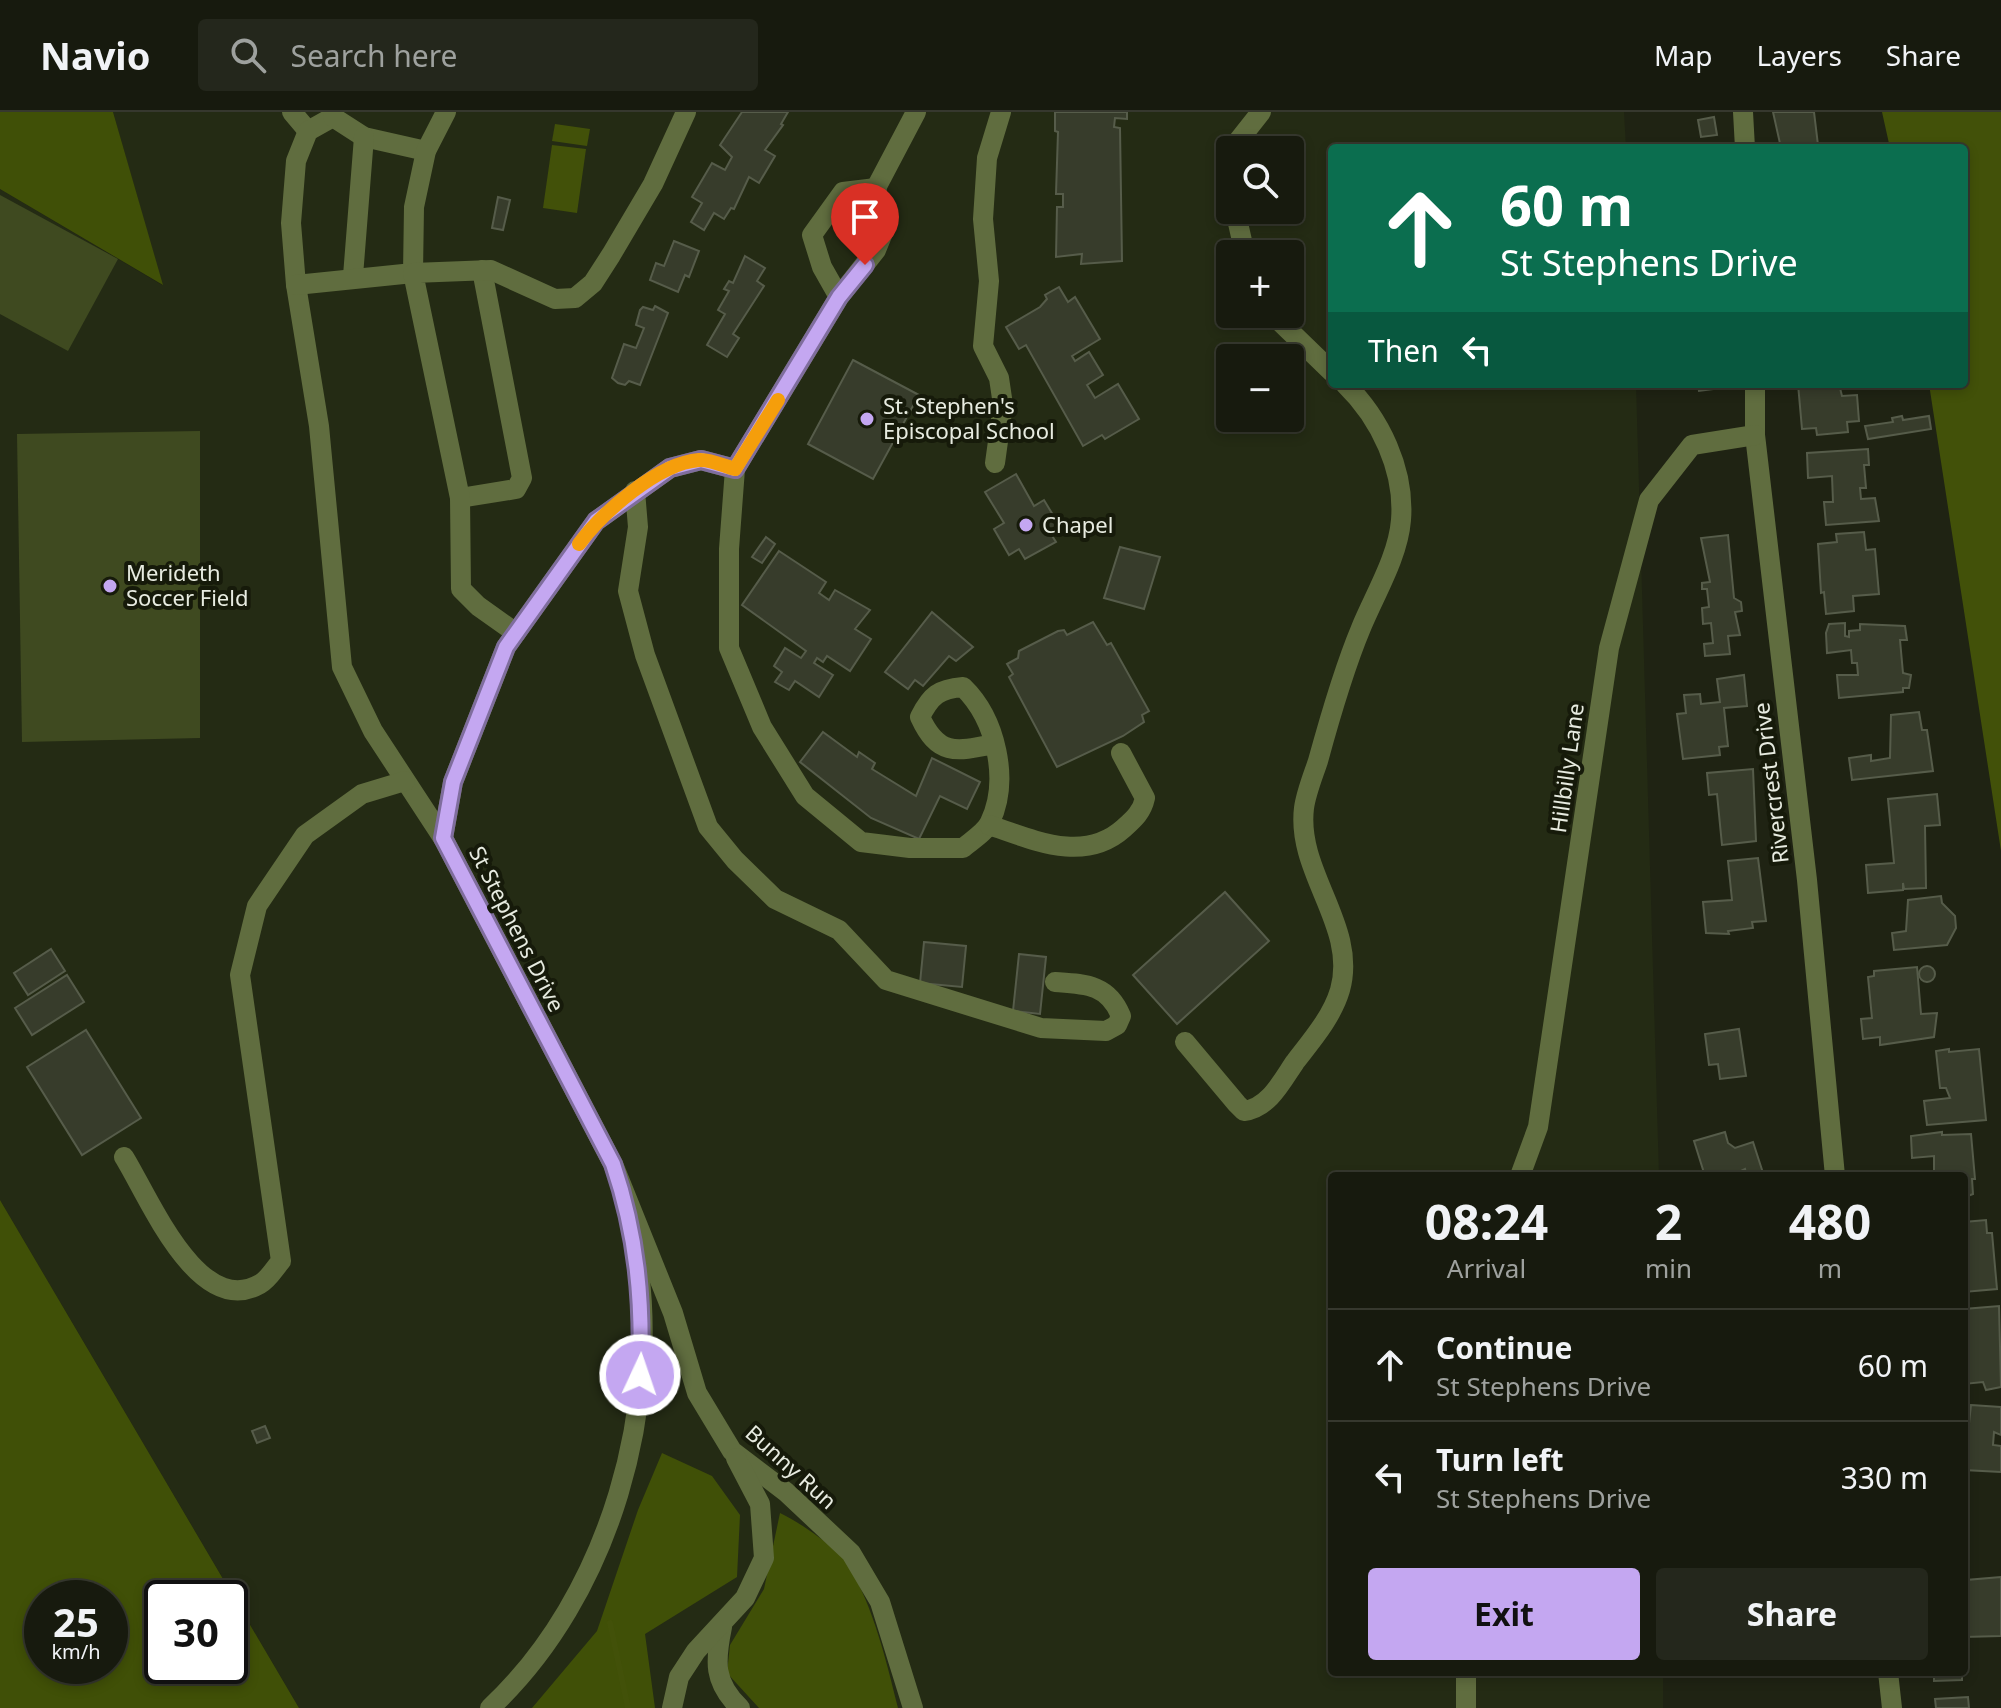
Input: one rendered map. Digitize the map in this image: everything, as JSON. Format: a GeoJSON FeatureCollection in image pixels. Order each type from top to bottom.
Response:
{"type":"FeatureCollection","features":[{"type":"Feature","properties":{"kind":"street"},"geometry":{"type":"LineString","coordinates":[[292,112],[308,131]]}},
{"type":"Feature","properties":{"kind":"street"},"geometry":{"type":"LineString","coordinates":[[446,112],[426,151],[414,207],[413,273],[460,498],[461,589],[478,606],[516,633]]}},
{"type":"Feature","properties":{"kind":"street"},"geometry":{"type":"LineString","coordinates":[[296,285],[353,276],[491,270],[555,299],[575,298],[593,283],[611,255],[653,184],[686,112]]}},
{"type":"Feature","properties":{"kind":"street"},"geometry":{"type":"LineString","coordinates":[[916,112],[876,188],[885,228],[876,250],[839,297],[735,469],[729,549],[729,648],[762,727],[805,796],[861,842],[910,848],[963,848],[989,825],[1001,787],[994,744]]}},
{"type":"Feature","properties":{"kind":"street"},"geometry":{"type":"LineString","coordinates":[[995,463],[1003,405],[999,378],[982,335],[989,281],[983,219],[987,158],[1001,112]]}},
{"type":"Feature","properties":{"kind":"street"},"geometry":{"type":"LineString","coordinates":[[1241,136],[1261,112]]}},
{"type":"Feature","properties":{"kind":"street"},"geometry":{"type":"LineString","coordinates":[[1743,112],[1745,144]]}},
{"type":"Feature","properties":{"kind":"street"},"geometry":{"type":"LineString","coordinates":[[426,151],[364,137],[333,114],[308,131],[296,161],[291,223],[296,285],[319,426],[342,667],[373,731],[443,838]]}},
{"type":"Feature","properties":{"kind":"street"},"geometry":{"type":"LineString","coordinates":[[353,276],[364,137]]}},
{"type":"Feature","properties":{"kind":"street"},"geometry":{"type":"LineString","coordinates":[[839,297],[822,267],[812,235],[843,192],[876,188]]}},
{"type":"Feature","properties":{"kind":"street"},"geometry":{"type":"LineString","coordinates":[[460,498],[516,489],[522,478],[482,270]]}},
{"type":"Feature","properties":{"kind":"street"},"geometry":{"type":"LineString","coordinates":[[1286,328],[1328,368]]}},
{"type":"Feature","properties":{"kind":"street"},"geometry":{"type":"LineString","coordinates":[[1185,1042],[1244,1111],[1255,1109],[1269,1099],[1324,1025],[1340,989],[1342,960],[1337,923],[1320,891],[1307,848],[1304,809],[1326,731],[1360,631],[1389,565],[1401,522],[1400,485],[1389,450],[1364,403],[1349,388]]}},
{"type":"Feature","properties":{"kind":"street","name":"Rivercrest Drive"},"geometry":{"type":"LineString","coordinates":[[1755,388],[1755,435],[1807,880],[1835,1172]]}},
{"type":"Feature","properties":{"kind":"street","name":"Hillbilly Lane"},"geometry":{"type":"LineString","coordinates":[[1521,1172],[1538,1127],[1609,648],[1649,500],[1692,445],[1755,435]]}},
{"type":"Feature","properties":{"kind":"street","name":"St Stephens Drive"},"geometry":{"type":"LineString","coordinates":[[629,1209],[613,1164],[443,838],[453,782],[506,647],[596,521],[670,468],[701,460],[735,469]]}},
{"type":"Feature","properties":{"kind":"street"},"geometry":{"type":"LineString","coordinates":[[635,491],[638,527],[628,591],[645,655],[708,827],[735,860],[775,899],[839,930],[886,980],[1041,1028],[1106,1031],[1117,1025],[1121,1016],[1117,1004],[1103,989],[1055,982]]}},
{"type":"Feature","properties":{"kind":"street"},"geometry":{"type":"LineString","coordinates":[[989,825],[1069,849],[1095,846],[1114,837],[1137,816],[1145,798],[1142,786],[1121,753]]}},
{"type":"Feature","properties":{"kind":"street"},"geometry":{"type":"LineString","coordinates":[[124,1157],[187,1262],[213,1286],[234,1291],[261,1284],[281,1261],[240,975],[257,906],[305,835],[362,794],[405,781]]}},
{"type":"Feature","properties":{"kind":"street"},"geometry":{"type":"LineString","coordinates":[[490,1708],[544,1645],[587,1577],[615,1501],[638,1406],[643,1315],[640,1273],[629,1209]]}},
{"type":"Feature","properties":{"kind":"street","name":"Bunny Run"},"geometry":{"type":"LineString","coordinates":[[629,1209],[673,1313],[697,1393],[732,1451],[786,1492],[851,1553],[880,1602],[913,1708]]}},
{"type":"Feature","properties":{"kind":"street"},"geometry":{"type":"LineString","coordinates":[[672,1708],[679,1677],[696,1651],[722,1627],[745,1598],[764,1558],[760,1504],[732,1451]]}},
{"type":"Feature","properties":{"kind":"street"},"geometry":{"type":"LineString","coordinates":[[722,1627],[715,1661],[721,1683],[740,1708]]}},
{"type":"Feature","properties":{"kind":"street"},"geometry":{"type":"LineString","coordinates":[[1466,1676],[1466,1708]]}},
{"type":"Feature","properties":{"kind":"street"},"geometry":{"type":"LineString","coordinates":[[1888,1676],[1892,1708]]}},
{"type":"Feature","properties":{"kind":"shaded area"},"geometry":{"type":"Polygon","coordinates":[[[0,112],[113,112],[163,285],[0,189],[0,112]]]}},
{"type":"Feature","properties":{"kind":"shaded area","name":"St. Stephen's Episcopal School"},"geometry":{"type":"Polygon","coordinates":[[[113,112],[1624,112],[1626,144],[1328,144],[1328,388],[1636,388],[1659,1172],[1328,1172],[1328,1676],[1663,1676],[1663,1708],[299,1708],[248,1621],[248,1580],[224,1580],[0,1200],[0,189],[162,285],[113,112]]]}},
{"type":"Feature","properties":{"kind":"shaded area"},"geometry":{"type":"Polygon","coordinates":[[[1882,112],[2001,112],[2001,851],[1930,388],[1968,388],[1968,144],[1889,144],[1882,112]]]}},
{"type":"Feature","properties":{"kind":"shaded area"},"geometry":{"type":"Polygon","coordinates":[[[555,124],[590,129],[587,146],[552,141],[555,124]]]}},
{"type":"Feature","properties":{"kind":"shaded area"},"geometry":{"type":"Polygon","coordinates":[[[552,145],[586,149],[577,213],[543,208],[552,145]]]}},
{"type":"Feature","properties":{"kind":"shaded area"},"geometry":{"type":"Polygon","coordinates":[[[0,195],[118,259],[68,351],[0,314],[0,195]]]}},
{"type":"Feature","properties":{"kind":"shaded area","name":"Merideth Soccer Field"},"geometry":{"type":"Polygon","coordinates":[[[200,431],[200,738],[22,742],[17,434],[200,431]]]}},
{"type":"Feature","properties":{"kind":"shaded area"},"geometry":{"type":"Polygon","coordinates":[[[0,1200],[224,1580],[144,1580],[144,1684],[248,1684],[248,1621],[299,1708],[0,1708],[0,1200]]]}},
{"type":"Feature","properties":{"kind":"shaded area"},"geometry":{"type":"Polygon","coordinates":[[[662,1453],[712,1476],[740,1515],[737,1577],[645,1634],[655,1708],[532,1708],[597,1631],[638,1510],[662,1453]]]}},
{"type":"Feature","properties":{"kind":"shaded area"},"geometry":{"type":"Polygon","coordinates":[[[780,1513],[818,1536],[849,1566],[872,1617],[898,1708],[759,1708],[727,1673],[730,1645],[764,1589],[780,1513]]]}},
{"type":"Feature","properties":{"kind":"building"},"geometry":{"type":"Polygon","coordinates":[[[742,112],[788,112],[783,125],[765,150],[775,156],[759,183],[749,177],[734,209],[731,208],[724,219],[714,213],[704,230],[691,222],[702,203],[692,197],[712,163],[725,170],[732,157],[720,145],[742,112]]]}},
{"type":"Feature","properties":{"kind":"building"},"geometry":{"type":"Polygon","coordinates":[[[1055,112],[1127,112],[1127,119],[1115,118],[1114,127],[1120,128],[1122,261],[1081,264],[1082,254],[1056,257],[1057,207],[1063,207],[1063,194],[1056,194],[1058,132],[1055,131],[1055,112]]]}},
{"type":"Feature","properties":{"kind":"building"},"geometry":{"type":"Polygon","coordinates":[[[1773,112],[1814,112],[1818,144],[1780,144],[1773,112]]]}},
{"type":"Feature","properties":{"kind":"building"},"geometry":{"type":"Polygon","coordinates":[[[1714,117],[1717,135],[1701,137],[1698,120],[1714,117]]]}},
{"type":"Feature","properties":{"kind":"building"},"geometry":{"type":"Polygon","coordinates":[[[498,197],[510,200],[503,230],[492,228],[498,197]]]}},
{"type":"Feature","properties":{"kind":"building"},"geometry":{"type":"Polygon","coordinates":[[[674,241],[699,251],[689,277],[685,275],[678,292],[650,280],[656,263],[664,266],[674,241]]]}},
{"type":"Feature","properties":{"kind":"building"},"geometry":{"type":"Polygon","coordinates":[[[745,256],[765,268],[757,281],[764,286],[733,334],[739,338],[727,357],[707,345],[725,314],[718,310],[729,291],[724,289],[729,281],[733,283],[745,256]]]}},
{"type":"Feature","properties":{"kind":"building"},"geometry":{"type":"Polygon","coordinates":[[[1059,287],[1068,302],[1075,297],[1100,339],[1072,356],[1075,361],[1089,352],[1103,375],[1087,385],[1095,398],[1118,384],[1139,419],[1105,439],[1102,435],[1083,446],[1026,345],[1019,349],[1006,327],[1040,307],[1047,299],[1045,295],[1059,287]]]}},
{"type":"Feature","properties":{"kind":"building"},"geometry":{"type":"Polygon","coordinates":[[[655,306],[668,313],[640,385],[629,381],[625,385],[618,383],[612,378],[624,344],[636,348],[644,328],[636,325],[640,310],[643,307],[653,310],[655,306]]]}},
{"type":"Feature","properties":{"kind":"building"},"geometry":{"type":"Polygon","coordinates":[[[853,360],[919,395],[873,479],[808,444],[853,360]]]}},
{"type":"Feature","properties":{"kind":"building"},"geometry":{"type":"Polygon","coordinates":[[[1798,388],[1840,388],[1842,396],[1857,395],[1859,421],[1847,422],[1848,432],[1817,435],[1816,428],[1802,429],[1798,388]]]}},
{"type":"Feature","properties":{"kind":"building"},"geometry":{"type":"Polygon","coordinates":[[[1902,416],[1903,420],[1929,416],[1931,429],[1868,439],[1865,426],[1893,422],[1892,418],[1902,416]]]}},
{"type":"Feature","properties":{"kind":"building"},"geometry":{"type":"Polygon","coordinates":[[[1868,449],[1869,465],[1864,465],[1866,488],[1860,488],[1861,499],[1875,498],[1879,521],[1826,525],[1824,502],[1833,502],[1832,476],[1808,478],[1807,453],[1868,449]]]}},
{"type":"Feature","properties":{"kind":"building"},"geometry":{"type":"Polygon","coordinates":[[[1016,474],[1034,506],[1044,500],[1059,525],[1049,531],[1056,542],[1025,559],[1019,549],[1009,555],[994,529],[1004,523],[985,492],[1016,474]]]}},
{"type":"Feature","properties":{"kind":"building"},"geometry":{"type":"Polygon","coordinates":[[[1864,532],[1866,550],[1875,549],[1879,594],[1853,596],[1854,611],[1826,614],[1824,592],[1821,593],[1818,544],[1837,542],[1836,534],[1864,532]]]}},
{"type":"Feature","properties":{"kind":"building"},"geometry":{"type":"Polygon","coordinates":[[[1728,535],[1734,598],[1741,602],[1742,611],[1735,612],[1740,635],[1728,636],[1730,654],[1705,656],[1704,644],[1713,643],[1711,623],[1703,624],[1702,608],[1709,607],[1707,589],[1702,589],[1702,583],[1710,582],[1701,538],[1728,535]]]}},
{"type":"Feature","properties":{"kind":"building"},"geometry":{"type":"Polygon","coordinates":[[[766,537],[775,544],[762,563],[752,557],[766,537]]]}},
{"type":"Feature","properties":{"kind":"building"},"geometry":{"type":"Polygon","coordinates":[[[1120,547],[1160,557],[1144,609],[1104,598],[1120,547]]]}},
{"type":"Feature","properties":{"kind":"building"},"geometry":{"type":"Polygon","coordinates":[[[779,551],[826,582],[819,593],[829,600],[835,590],[870,610],[855,629],[871,639],[850,671],[827,656],[823,662],[817,658],[814,663],[833,675],[819,697],[795,681],[789,690],[775,682],[782,672],[774,666],[785,648],[801,658],[806,651],[742,605],[779,551]]]}},
{"type":"Feature","properties":{"kind":"building"},"geometry":{"type":"Polygon","coordinates":[[[932,612],[973,647],[956,661],[949,656],[923,686],[915,680],[908,689],[885,672],[932,612]]]}},
{"type":"Feature","properties":{"kind":"building"},"geometry":{"type":"Polygon","coordinates":[[[1093,622],[1107,645],[1111,643],[1149,711],[1142,715],[1144,722],[1123,736],[1057,767],[1009,677],[1013,674],[1007,664],[1018,658],[1019,651],[1058,631],[1064,630],[1067,635],[1093,622]]]}},
{"type":"Feature","properties":{"kind":"building"},"geometry":{"type":"Polygon","coordinates":[[[1845,623],[1845,636],[1849,637],[1849,631],[1860,630],[1860,624],[1905,626],[1907,640],[1900,640],[1903,673],[1911,675],[1909,688],[1903,688],[1903,692],[1839,698],[1837,675],[1858,675],[1857,663],[1852,663],[1851,650],[1827,653],[1826,633],[1829,624],[1845,623]]]}},
{"type":"Feature","properties":{"kind":"building"},"geometry":{"type":"Polygon","coordinates":[[[1744,675],[1747,706],[1724,708],[1728,746],[1719,747],[1720,755],[1683,759],[1677,714],[1686,713],[1684,695],[1700,694],[1701,704],[1720,702],[1717,679],[1744,675]]]}},
{"type":"Feature","properties":{"kind":"building"},"geometry":{"type":"Polygon","coordinates":[[[1919,712],[1922,730],[1927,730],[1933,771],[1852,780],[1849,758],[1871,755],[1871,761],[1890,758],[1891,715],[1919,712]]]}},
{"type":"Feature","properties":{"kind":"building"},"geometry":{"type":"Polygon","coordinates":[[[823,732],[857,757],[859,752],[875,763],[872,769],[916,796],[932,758],[980,782],[967,809],[940,796],[919,839],[871,818],[800,762],[823,732]]]}},
{"type":"Feature","properties":{"kind":"building"},"geometry":{"type":"Polygon","coordinates":[[[1753,769],[1756,841],[1722,845],[1717,794],[1709,795],[1707,773],[1753,769]]]}},
{"type":"Feature","properties":{"kind":"building"},"geometry":{"type":"Polygon","coordinates":[[[1937,794],[1940,825],[1925,826],[1926,888],[1904,889],[1903,883],[1903,890],[1868,893],[1866,865],[1894,863],[1888,799],[1937,794]]]}},
{"type":"Feature","properties":{"kind":"building"},"geometry":{"type":"Polygon","coordinates":[[[1758,858],[1766,921],[1752,922],[1753,928],[1728,931],[1729,934],[1706,933],[1703,902],[1732,900],[1728,861],[1758,858]]]}},
{"type":"Feature","properties":{"kind":"building"},"geometry":{"type":"Polygon","coordinates":[[[1225,892],[1269,941],[1177,1024],[1133,975],[1225,892]]]}},
{"type":"Feature","properties":{"kind":"building"},"geometry":{"type":"Polygon","coordinates":[[[1941,896],[1942,903],[1955,916],[1956,928],[1947,945],[1894,950],[1892,933],[1906,931],[1908,900],[1941,896]]]}},
{"type":"Feature","properties":{"kind":"building"},"geometry":{"type":"Polygon","coordinates":[[[924,942],[966,946],[962,987],[920,983],[924,942]]]}},
{"type":"Feature","properties":{"kind":"building"},"geometry":{"type":"Polygon","coordinates":[[[51,949],[65,971],[28,995],[14,973],[51,949]]]}},
{"type":"Feature","properties":{"kind":"building"},"geometry":{"type":"Polygon","coordinates":[[[1019,954],[1046,957],[1040,1014],[1013,1011],[1019,954]]]}},
{"type":"Feature","properties":{"kind":"building"},"geometry":{"type":"Polygon","coordinates":[[[1927,966],[1933,968],[1933,980],[1927,982],[1921,980],[1919,974],[1921,968],[1927,966]]]}},
{"type":"Feature","properties":{"kind":"building"},"geometry":{"type":"Polygon","coordinates":[[[1917,967],[1921,1014],[1937,1013],[1934,1037],[1880,1045],[1880,1037],[1863,1039],[1861,1019],[1872,1018],[1868,977],[1874,976],[1874,971],[1917,967]]]}},
{"type":"Feature","properties":{"kind":"building"},"geometry":{"type":"Polygon","coordinates":[[[67,975],[84,1002],[32,1035],[15,1008],[67,975]]]}},
{"type":"Feature","properties":{"kind":"building"},"geometry":{"type":"Polygon","coordinates":[[[1739,1029],[1746,1076],[1720,1079],[1718,1064],[1709,1065],[1705,1034],[1739,1029]]]}},
{"type":"Feature","properties":{"kind":"building"},"geometry":{"type":"Polygon","coordinates":[[[86,1030],[141,1118],[82,1155],[27,1067],[86,1030]]]}},
{"type":"Feature","properties":{"kind":"building"},"geometry":{"type":"Polygon","coordinates":[[[1949,1049],[1949,1052],[1979,1049],[1986,1120],[1927,1125],[1924,1101],[1950,1098],[1946,1088],[1940,1088],[1936,1051],[1949,1049]]]}},
{"type":"Feature","properties":{"kind":"building"},"geometry":{"type":"Polygon","coordinates":[[[1725,1132],[1728,1143],[1735,1148],[1753,1142],[1763,1172],[1746,1172],[1745,1169],[1739,1172],[1704,1172],[1694,1141],[1725,1132]]]}},
{"type":"Feature","properties":{"kind":"building"},"geometry":{"type":"Polygon","coordinates":[[[1942,1132],[1942,1135],[1971,1134],[1975,1179],[1972,1179],[1973,1194],[1968,1196],[1968,1172],[1934,1172],[1934,1156],[1912,1158],[1911,1136],[1942,1132]]]}},
{"type":"Feature","properties":{"kind":"building"},"geometry":{"type":"Polygon","coordinates":[[[1986,1220],[1987,1233],[1992,1233],[1997,1289],[1968,1292],[1968,1222],[1986,1220]]]}},
{"type":"Feature","properties":{"kind":"building"},"geometry":{"type":"Polygon","coordinates":[[[1999,1306],[2001,1387],[1986,1390],[1983,1382],[1968,1384],[1968,1309],[1999,1306]]]}},
{"type":"Feature","properties":{"kind":"building"},"geometry":{"type":"Polygon","coordinates":[[[1971,1405],[2001,1407],[2001,1435],[1994,1432],[1993,1445],[2001,1446],[2001,1472],[1968,1470],[1971,1405]]]}},
{"type":"Feature","properties":{"kind":"building"},"geometry":{"type":"Polygon","coordinates":[[[265,1426],[270,1438],[257,1443],[252,1431],[265,1426]]]}},
{"type":"Feature","properties":{"kind":"building"},"geometry":{"type":"Polygon","coordinates":[[[2001,1577],[2001,1636],[1968,1637],[1968,1580],[2001,1577]]]}},
{"type":"Feature","properties":{"kind":"building"},"geometry":{"type":"Polygon","coordinates":[[[1934,1676],[1962,1676],[1962,1680],[1934,1681],[1934,1676]]]}},
{"type":"Feature","properties":{"kind":"building"},"geometry":{"type":"Polygon","coordinates":[[[1968,1697],[1969,1708],[1936,1708],[1935,1699],[1968,1697]]]}},
{"type":"Feature","properties":{"kind":"waterway"},"geometry":{"type":"LineString","coordinates":[[610,1623],[628,1708]]}},
{"type":"Feature","properties":{"kind":"slow traffic"},"geometry":{"type":"LineString","coordinates":[[579,544],[596,521],[670,468],[701,460],[735,469],[778,400]]}},
{"type":"Feature","properties":{"kind":"place","name":"St. Stephen's Episcopal School"},"geometry":{"type":"Point","coordinates":[867,419]}},
{"type":"Feature","properties":{"kind":"place","name":"Chapel"},"geometry":{"type":"Point","coordinates":[1026,525]}},
{"type":"Feature","properties":{"kind":"place","name":"Merideth Soccer Field"},"geometry":{"type":"Point","coordinates":[110,586]}},
{"type":"Feature","properties":{"kind":"route"},"geometry":{"type":"LineString","coordinates":[[640,1375],[643,1315],[640,1273],[629,1209],[613,1164],[443,838],[453,782],[506,647],[596,521],[670,468],[701,460],[735,469],[839,297],[865,265]]}}]}
